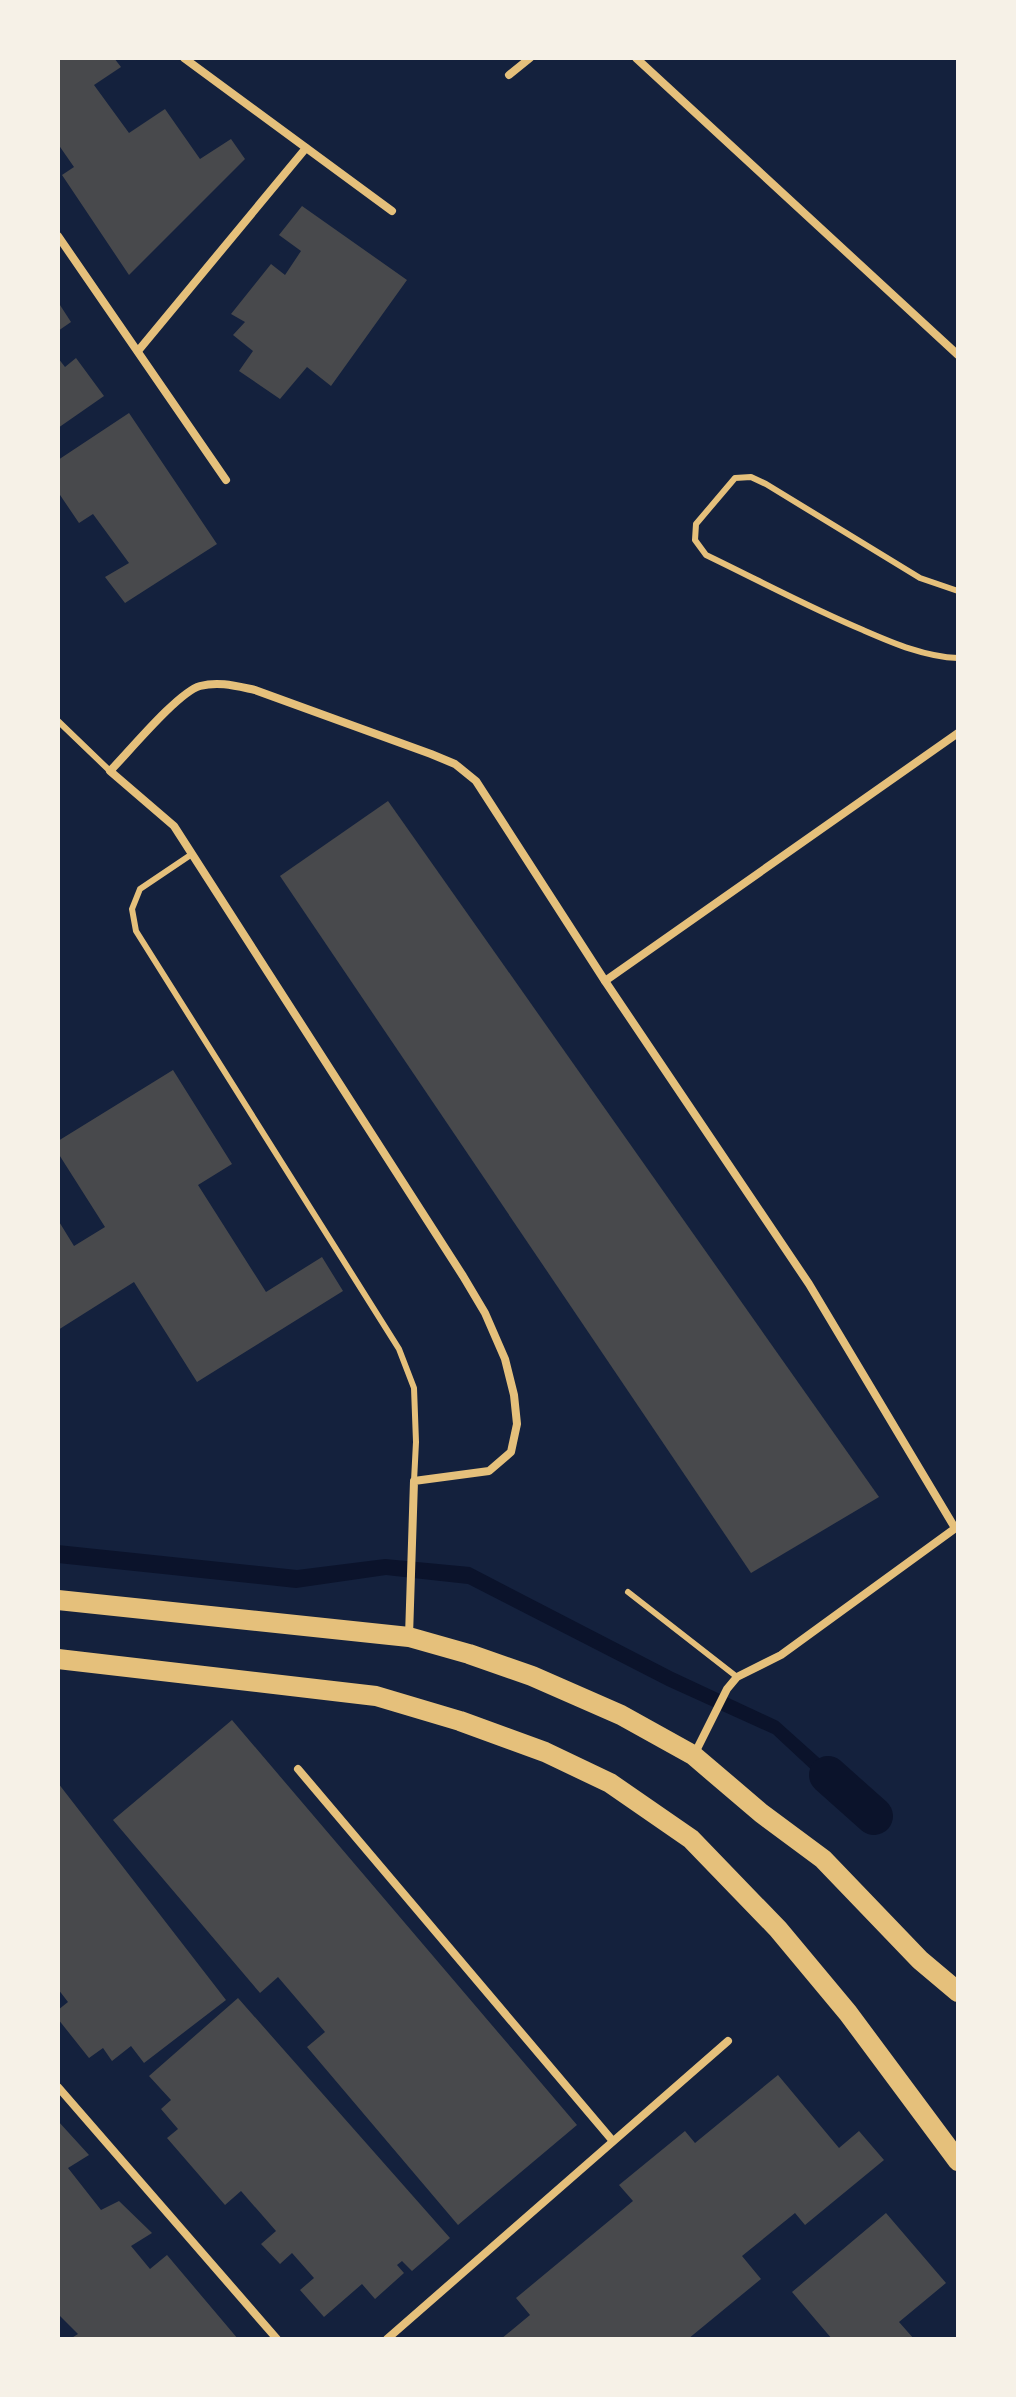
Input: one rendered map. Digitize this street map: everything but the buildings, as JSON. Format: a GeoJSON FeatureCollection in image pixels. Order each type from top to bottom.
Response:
{"type":"FeatureCollection","features":[{"type":"Feature","properties":{"kind":"main road"},"geometry":{"type":"LineString","coordinates":[[58,1600],[409,1637],[532,1676],[621,1715],[693,1755],[761,1813],[823,1859],[920,1960],[958,1992]]}},
{"type":"Feature","properties":{"kind":"main road"},"geometry":{"type":"LineString","coordinates":[[58,1659],[376,1696],[460,1721],[545,1752],[610,1783],[691,1839],[778,1929],[848,2013],[958,2161]]}},
{"type":"Feature","properties":{"kind":"street"},"geometry":{"type":"LineString","coordinates":[[184,58],[392,211]]}},
{"type":"Feature","properties":{"kind":"street"},"geometry":{"type":"LineString","coordinates":[[509,75],[530,58]]}},
{"type":"Feature","properties":{"kind":"street"},"geometry":{"type":"LineString","coordinates":[[636,58],[958,355]]}},
{"type":"Feature","properties":{"kind":"street"},"geometry":{"type":"LineString","coordinates":[[138,351],[306,148]]}},
{"type":"Feature","properties":{"kind":"street"},"geometry":{"type":"LineString","coordinates":[[58,236],[226,480]]}},
{"type":"Feature","properties":{"kind":"street"},"geometry":{"type":"LineString","coordinates":[[409,1637],[414,1481],[489,1471],[511,1452],[517,1424],[514,1395],[505,1359],[485,1313],[463,1276],[174,826],[110,771],[176,703],[197,686],[226,683],[255,690],[431,754],[455,764],[476,781],[605,981],[809,1284],[957,1527],[781,1655],[737,1677],[727,1689],[693,1755]]}},
{"type":"Feature","properties":{"kind":"street"},"geometry":{"type":"LineString","coordinates":[[605,981],[958,733]]}},
{"type":"Feature","properties":{"kind":"street"},"geometry":{"type":"LineString","coordinates":[[298,1769],[612,2140]]}},
{"type":"Feature","properties":{"kind":"street"},"geometry":{"type":"LineString","coordinates":[[387,2339],[728,2041]]}},
{"type":"Feature","properties":{"kind":"street"},"geometry":{"type":"LineString","coordinates":[[58,2087],[277,2339]]}},
{"type":"Feature","properties":{"kind":"lane"},"geometry":{"type":"LineString","coordinates":[[958,591],[920,578],[751,477],[735,478],[696,524],[695,540],[706,555],[892,643],[958,658]]}},
{"type":"Feature","properties":{"kind":"lane"},"geometry":{"type":"LineString","coordinates":[[58,721],[110,771]]}},
{"type":"Feature","properties":{"kind":"lane"},"geometry":{"type":"LineString","coordinates":[[192,854],[140,889],[132,909],[136,931],[399,1349],[414,1388],[414,1481]]}},
{"type":"Feature","properties":{"kind":"lane"},"geometry":{"type":"LineString","coordinates":[[628,1592],[737,1677]]}},
{"type":"Feature","properties":{"kind":"water"},"geometry":{"type":"Polygon","coordinates":[[[58,1545],[297,1570],[385,1559],[470,1567],[673,1672],[778,1721],[875,1808],[859,1814],[773,1734],[667,1686],[468,1584],[386,1575],[296,1588],[58,1563],[58,1545]]]}},
{"type":"Feature","properties":{"kind":"waterway"},"geometry":{"type":"LineString","coordinates":[[828,1775],[874,1816]]}}]}
